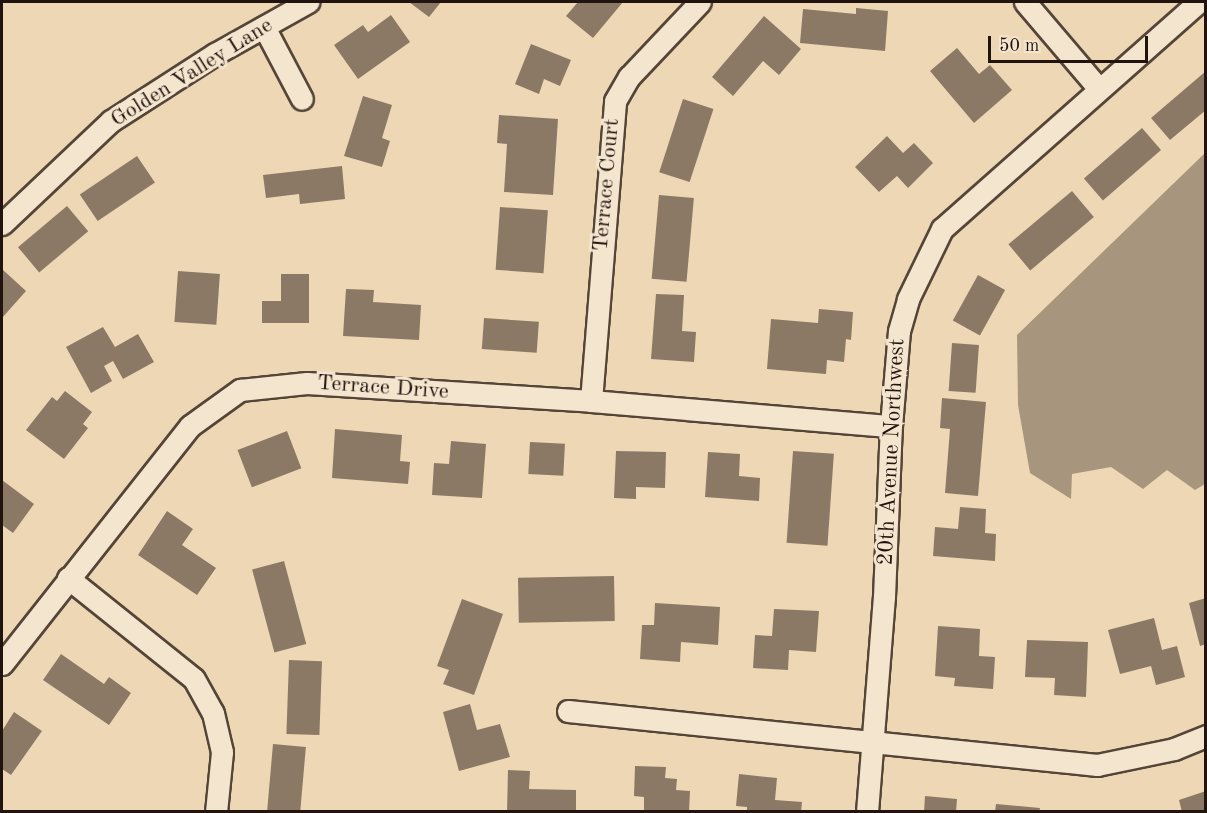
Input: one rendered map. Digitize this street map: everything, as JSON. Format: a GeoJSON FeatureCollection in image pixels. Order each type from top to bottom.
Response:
{"type":"FeatureCollection","features":[{"type":"Feature","properties":{"kind":"street","name":"Golden Valley Lane"},"geometry":{"type":"LineString","coordinates":[[2,224],[111,121],[308,2]]}},
{"type":"Feature","properties":{"kind":"street","name":"Terrace Court"},"geometry":{"type":"LineString","coordinates":[[591,401],[615,101],[629,77],[700,2]]}},
{"type":"Feature","properties":{"kind":"street"},"geometry":{"type":"LineString","coordinates":[[1025,2],[1099,89]]}},
{"type":"Feature","properties":{"kind":"street","name":"20th Avenue Northwest"},"geometry":{"type":"LineString","coordinates":[[867,812],[870,742],[884,597],[891,426],[899,331],[908,299],[942,229],[1199,2]]}},
{"type":"Feature","properties":{"kind":"street"},"geometry":{"type":"LineString","coordinates":[[264,27],[302,99]]}},
{"type":"Feature","properties":{"kind":"street","name":"Terrace Drive"},"geometry":{"type":"LineString","coordinates":[[2,664],[190,426],[240,390],[307,383],[591,401],[891,426]]}},
{"type":"Feature","properties":{"kind":"street"},"geometry":{"type":"LineString","coordinates":[[69,578],[195,679],[213,713],[222,752],[216,812]]}},
{"type":"Feature","properties":{"kind":"street"},"geometry":{"type":"LineString","coordinates":[[568,711],[1097,765],[1174,749],[1206,736]]}},
{"type":"Feature","properties":{"kind":"shaded area"},"geometry":{"type":"Polygon","coordinates":[[[1205,153],[1205,484],[1195,490],[1167,470],[1143,489],[1111,467],[1072,474],[1071,499],[1030,473],[1018,405],[1017,335],[1205,153]]]}},
{"type":"Feature","properties":{"kind":"building"},"geometry":{"type":"Polygon","coordinates":[[[409,2],[441,2],[429,17],[409,2]]]}},
{"type":"Feature","properties":{"kind":"building"},"geometry":{"type":"Polygon","coordinates":[[[578,2],[623,2],[593,38],[566,16],[578,2]]]}},
{"type":"Feature","properties":{"kind":"building"},"geometry":{"type":"Polygon","coordinates":[[[856,8],[888,11],[885,51],[800,43],[803,9],[856,14],[856,8]]]}},
{"type":"Feature","properties":{"kind":"building"},"geometry":{"type":"Polygon","coordinates":[[[391,15],[410,42],[358,79],[334,45],[363,25],[368,32],[391,15]]]}},
{"type":"Feature","properties":{"kind":"building"},"geometry":{"type":"Polygon","coordinates":[[[764,16],[801,49],[779,75],[763,61],[733,96],[712,77],[764,16]]]}},
{"type":"Feature","properties":{"kind":"building"},"geometry":{"type":"Polygon","coordinates":[[[531,44],[571,60],[560,86],[544,79],[539,94],[515,84],[531,44]]]}},
{"type":"Feature","properties":{"kind":"building"},"geometry":{"type":"Polygon","coordinates":[[[957,48],[979,74],[990,65],[1012,90],[974,123],[930,71],[957,48]]]}},
{"type":"Feature","properties":{"kind":"building"},"geometry":{"type":"Polygon","coordinates":[[[1206,71],[1206,110],[1170,140],[1151,118],[1206,71]]]}},
{"type":"Feature","properties":{"kind":"building"},"geometry":{"type":"Polygon","coordinates":[[[363,96],[392,105],[382,138],[390,141],[382,167],[344,156],[363,96]]]}},
{"type":"Feature","properties":{"kind":"building"},"geometry":{"type":"Polygon","coordinates":[[[683,99],[713,109],[690,182],[659,172],[683,99]]]}},
{"type":"Feature","properties":{"kind":"building"},"geometry":{"type":"Polygon","coordinates":[[[499,115],[558,119],[553,195],[504,192],[507,144],[497,143],[499,115]]]}},
{"type":"Feature","properties":{"kind":"building"},"geometry":{"type":"Polygon","coordinates":[[[1142,128],[1161,150],[1103,200],[1084,179],[1142,128]]]}},
{"type":"Feature","properties":{"kind":"building"},"geometry":{"type":"Polygon","coordinates":[[[887,136],[903,153],[914,143],[933,163],[908,188],[897,176],[879,192],[855,167],[887,136]]]}},
{"type":"Feature","properties":{"kind":"building"},"geometry":{"type":"Polygon","coordinates":[[[137,156],[155,183],[98,221],[80,195],[137,156]]]}},
{"type":"Feature","properties":{"kind":"building"},"geometry":{"type":"Polygon","coordinates":[[[342,166],[345,199],[300,204],[299,194],[266,198],[263,175],[342,166]]]}},
{"type":"Feature","properties":{"kind":"building"},"geometry":{"type":"Polygon","coordinates":[[[1072,191],[1094,217],[1030,270],[1008,244],[1072,191]]]}},
{"type":"Feature","properties":{"kind":"building"},"geometry":{"type":"Polygon","coordinates":[[[659,195],[694,198],[687,282],[652,279],[659,195]]]}},
{"type":"Feature","properties":{"kind":"building"},"geometry":{"type":"Polygon","coordinates":[[[67,206],[88,231],[39,272],[18,247],[67,206]]]}},
{"type":"Feature","properties":{"kind":"building"},"geometry":{"type":"Polygon","coordinates":[[[500,207],[548,210],[543,273],[496,270],[500,207]]]}},
{"type":"Feature","properties":{"kind":"building"},"geometry":{"type":"Polygon","coordinates":[[[2,269],[26,291],[2,318],[2,269]]]}},
{"type":"Feature","properties":{"kind":"building"},"geometry":{"type":"Polygon","coordinates":[[[178,271],[220,274],[216,325],[174,322],[178,271]]]}},
{"type":"Feature","properties":{"kind":"building"},"geometry":{"type":"Polygon","coordinates":[[[281,274],[309,274],[309,323],[262,323],[262,301],[281,301],[281,274]]]}},
{"type":"Feature","properties":{"kind":"building"},"geometry":{"type":"Polygon","coordinates":[[[978,275],[1005,290],[980,336],[953,320],[978,275]]]}},
{"type":"Feature","properties":{"kind":"building"},"geometry":{"type":"Polygon","coordinates":[[[346,289],[374,290],[373,302],[421,305],[419,340],[343,336],[346,289]]]}},
{"type":"Feature","properties":{"kind":"building"},"geometry":{"type":"Polygon","coordinates":[[[656,294],[684,295],[682,331],[696,332],[694,362],[651,359],[656,294]]]}},
{"type":"Feature","properties":{"kind":"building"},"geometry":{"type":"Polygon","coordinates":[[[819,309],[853,312],[851,340],[846,339],[844,362],[827,360],[826,374],[767,369],[771,319],[818,323],[819,309]]]}},
{"type":"Feature","properties":{"kind":"building"},"geometry":{"type":"Polygon","coordinates":[[[484,318],[539,322],[537,353],[482,349],[484,318]]]}},
{"type":"Feature","properties":{"kind":"building"},"geometry":{"type":"Polygon","coordinates":[[[103,327],[115,347],[138,334],[154,362],[123,379],[113,361],[104,366],[112,381],[91,393],[66,347],[103,327]]]}},
{"type":"Feature","properties":{"kind":"building"},"geometry":{"type":"Polygon","coordinates":[[[952,343],[979,345],[976,393],[949,391],[952,343]]]}},
{"type":"Feature","properties":{"kind":"building"},"geometry":{"type":"Polygon","coordinates":[[[65,391],[92,412],[83,424],[88,428],[64,459],[26,430],[52,397],[57,401],[65,391]]]}},
{"type":"Feature","properties":{"kind":"building"},"geometry":{"type":"Polygon","coordinates":[[[942,398],[986,402],[978,496],[945,493],[950,429],[940,428],[942,398]]]}},
{"type":"Feature","properties":{"kind":"building"},"geometry":{"type":"Polygon","coordinates":[[[335,429],[402,435],[400,461],[410,462],[408,484],[332,478],[335,429]]]}},
{"type":"Feature","properties":{"kind":"building"},"geometry":{"type":"Polygon","coordinates":[[[287,431],[301,468],[252,487],[238,450],[287,431]]]}},
{"type":"Feature","properties":{"kind":"building"},"geometry":{"type":"Polygon","coordinates":[[[451,441],[486,444],[482,498],[432,495],[434,463],[449,464],[451,441]]]}},
{"type":"Feature","properties":{"kind":"building"},"geometry":{"type":"Polygon","coordinates":[[[530,442],[565,444],[563,476],[528,474],[530,442]]]}},
{"type":"Feature","properties":{"kind":"building"},"geometry":{"type":"Polygon","coordinates":[[[616,451],[666,452],[665,488],[636,487],[636,499],[614,498],[616,451]]]}},
{"type":"Feature","properties":{"kind":"building"},"geometry":{"type":"Polygon","coordinates":[[[793,451],[834,454],[827,546],[787,543],[793,451]]]}},
{"type":"Feature","properties":{"kind":"building"},"geometry":{"type":"Polygon","coordinates":[[[708,452],[740,454],[739,476],[760,478],[759,501],[705,497],[708,452]]]}},
{"type":"Feature","properties":{"kind":"building"},"geometry":{"type":"Polygon","coordinates":[[[2,480],[34,504],[13,533],[2,525],[2,480]]]}},
{"type":"Feature","properties":{"kind":"building"},"geometry":{"type":"Polygon","coordinates":[[[960,507],[986,509],[985,533],[996,534],[995,561],[933,556],[935,527],[958,529],[960,507]]]}},
{"type":"Feature","properties":{"kind":"building"},"geometry":{"type":"Polygon","coordinates":[[[167,511],[193,529],[182,545],[216,568],[197,595],[138,555],[167,511]]]}},
{"type":"Feature","properties":{"kind":"building"},"geometry":{"type":"Polygon","coordinates":[[[284,561],[306,644],[274,653],[252,570],[284,561]]]}},
{"type":"Feature","properties":{"kind":"building"},"geometry":{"type":"Polygon","coordinates":[[[614,576],[615,621],[519,623],[518,578],[614,576]]]}},
{"type":"Feature","properties":{"kind":"building"},"geometry":{"type":"Polygon","coordinates":[[[1206,598],[1206,644],[1200,646],[1189,603],[1206,598]]]}},
{"type":"Feature","properties":{"kind":"building"},"geometry":{"type":"Polygon","coordinates":[[[462,599],[503,614],[474,695],[443,684],[449,670],[437,666],[462,599]]]}},
{"type":"Feature","properties":{"kind":"building"},"geometry":{"type":"Polygon","coordinates":[[[655,603],[720,607],[718,645],[681,642],[680,662],[640,659],[642,625],[654,625],[655,603]]]}},
{"type":"Feature","properties":{"kind":"building"},"geometry":{"type":"Polygon","coordinates":[[[774,609],[819,611],[816,652],[789,650],[788,670],[753,668],[755,635],[772,636],[774,609]]]}},
{"type":"Feature","properties":{"kind":"building"},"geometry":{"type":"Polygon","coordinates":[[[1154,618],[1162,650],[1177,646],[1185,677],[1156,685],[1151,666],[1120,674],[1108,630],[1154,618]]]}},
{"type":"Feature","properties":{"kind":"building"},"geometry":{"type":"Polygon","coordinates":[[[938,626],[980,629],[979,656],[995,657],[993,689],[954,686],[955,678],[935,676],[938,626]]]}},
{"type":"Feature","properties":{"kind":"building"},"geometry":{"type":"Polygon","coordinates":[[[1027,640],[1088,642],[1086,697],[1054,695],[1055,678],[1025,677],[1027,640]]]}},
{"type":"Feature","properties":{"kind":"building"},"geometry":{"type":"Polygon","coordinates":[[[61,654],[104,684],[109,677],[131,693],[109,725],[43,680],[61,654]]]}},
{"type":"Feature","properties":{"kind":"building"},"geometry":{"type":"Polygon","coordinates":[[[289,660],[322,661],[319,735],[286,734],[289,660]]]}},
{"type":"Feature","properties":{"kind":"building"},"geometry":{"type":"Polygon","coordinates":[[[470,704],[477,730],[500,724],[510,757],[459,771],[443,712],[470,704]]]}},
{"type":"Feature","properties":{"kind":"building"},"geometry":{"type":"Polygon","coordinates":[[[14,712],[42,731],[11,775],[2,769],[2,731],[14,712]]]}},
{"type":"Feature","properties":{"kind":"building"},"geometry":{"type":"Polygon","coordinates":[[[273,744],[306,747],[300,812],[267,812],[273,744]]]}},
{"type":"Feature","properties":{"kind":"building"},"geometry":{"type":"Polygon","coordinates":[[[635,766],[666,767],[665,778],[677,779],[676,790],[690,791],[689,812],[644,812],[644,797],[634,796],[635,766]]]}},
{"type":"Feature","properties":{"kind":"building"},"geometry":{"type":"Polygon","coordinates":[[[508,770],[530,771],[529,789],[576,790],[576,812],[507,812],[508,770]]]}},
{"type":"Feature","properties":{"kind":"building"},"geometry":{"type":"Polygon","coordinates":[[[739,774],[777,778],[775,800],[802,802],[801,812],[747,812],[747,807],[736,806],[739,774]]]}},
{"type":"Feature","properties":{"kind":"building"},"geometry":{"type":"Polygon","coordinates":[[[1206,791],[1206,812],[1182,812],[1179,800],[1206,791]]]}},
{"type":"Feature","properties":{"kind":"building"},"geometry":{"type":"Polygon","coordinates":[[[925,796],[957,799],[956,812],[924,812],[925,796]]]}},
{"type":"Feature","properties":{"kind":"building"},"geometry":{"type":"Polygon","coordinates":[[[996,804],[1040,808],[1039,812],[995,812],[996,804]]]}}]}
